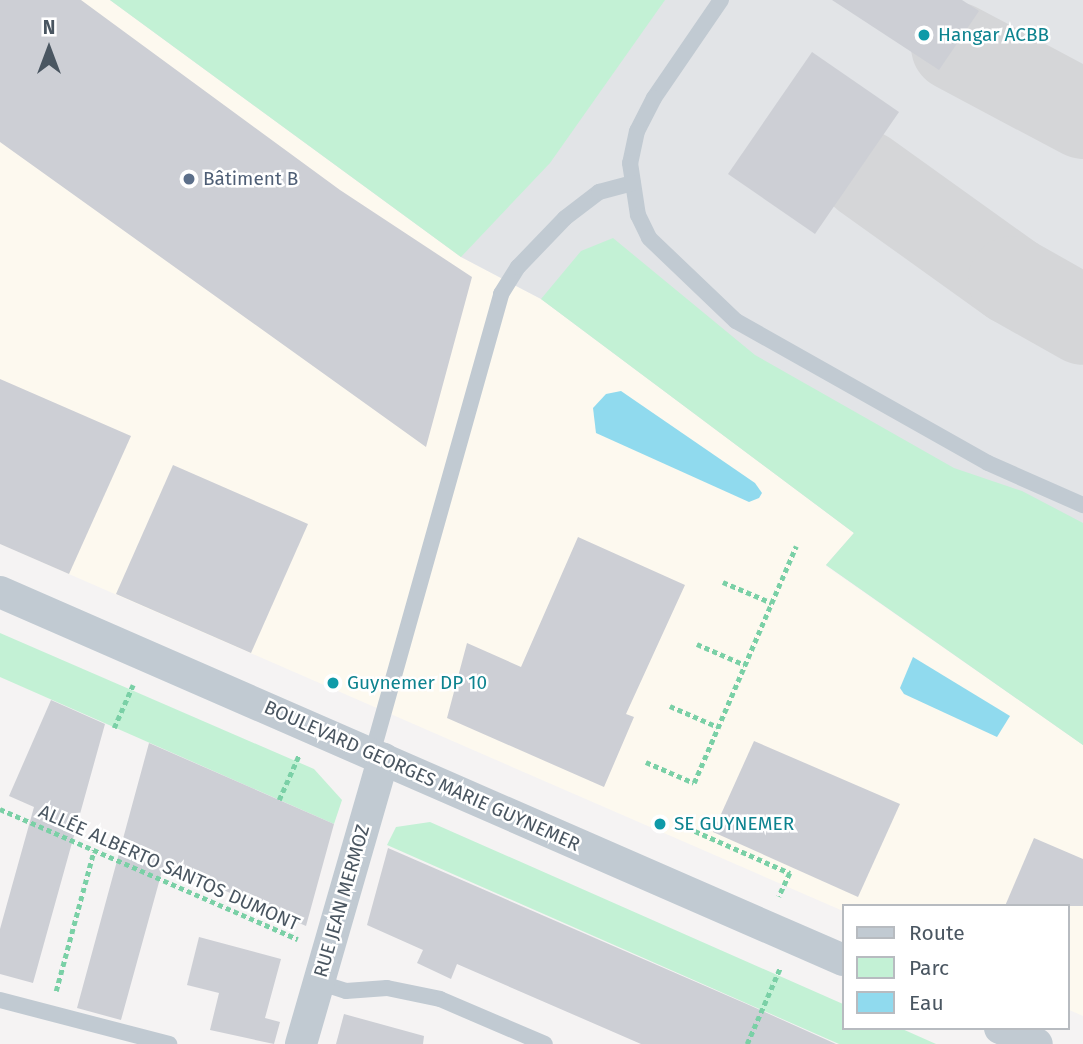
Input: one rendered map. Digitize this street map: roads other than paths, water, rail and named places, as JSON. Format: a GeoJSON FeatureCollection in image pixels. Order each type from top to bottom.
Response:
{"type":"FeatureCollection","features":[{"type":"Feature","properties":{"kind":"street","name":"BOULEVARD GEORGES MARIE GUYNEMER"},"geometry":{"type":"LineString","coordinates":[[0,592],[842,960]]}},
{"type":"Feature","properties":{"kind":"street","name":"RUE JEAN MERMOZ"},"geometry":{"type":"LineString","coordinates":[[301,1044],[378,756]]}},
{"type":"Feature","properties":{"kind":"street"},"geometry":{"type":"LineString","coordinates":[[1003,1030],[1037,1044]]}},
{"type":"Feature","properties":{"kind":"lane"},"geometry":{"type":"LineString","coordinates":[[721,0],[654,98],[638,131],[630,163],[638,215],[649,238],[736,321],[988,463],[1083,505]]}},
{"type":"Feature","properties":{"kind":"lane"},"geometry":{"type":"LineString","coordinates":[[378,756],[501,294],[518,267],[565,218],[599,192],[633,183]]}},
{"type":"Feature","properties":{"kind":"lane"},"geometry":{"type":"LineString","coordinates":[[318,982],[346,991],[387,988],[440,999],[545,1044]]}},
{"type":"Feature","properties":{"kind":"lane"},"geometry":{"type":"LineString","coordinates":[[0,1000],[169,1044]]}},
{"type":"Feature","properties":{"kind":"water"},"geometry":{"type":"Polygon","coordinates":[[[621,391],[755,483],[762,493],[759,498],[749,502],[596,433],[593,408],[606,394],[621,391]]]}},
{"type":"Feature","properties":{"kind":"water"},"geometry":{"type":"Polygon","coordinates":[[[913,657],[1010,716],[997,737],[904,694],[900,688],[913,657]]]}},
{"type":"Feature","properties":{"kind":"place","name":"Hangar ACBB"},"geometry":{"type":"Point","coordinates":[924,35]}},
{"type":"Feature","properties":{"kind":"place","name":"Bâtiment B"},"geometry":{"type":"Point","coordinates":[189,179]}},
{"type":"Feature","properties":{"kind":"place","name":"Guynemer DP 10"},"geometry":{"type":"Point","coordinates":[333,683]}},
{"type":"Feature","properties":{"kind":"place","name":"SE GUYNEMER"},"geometry":{"type":"Point","coordinates":[660,824]}}]}
